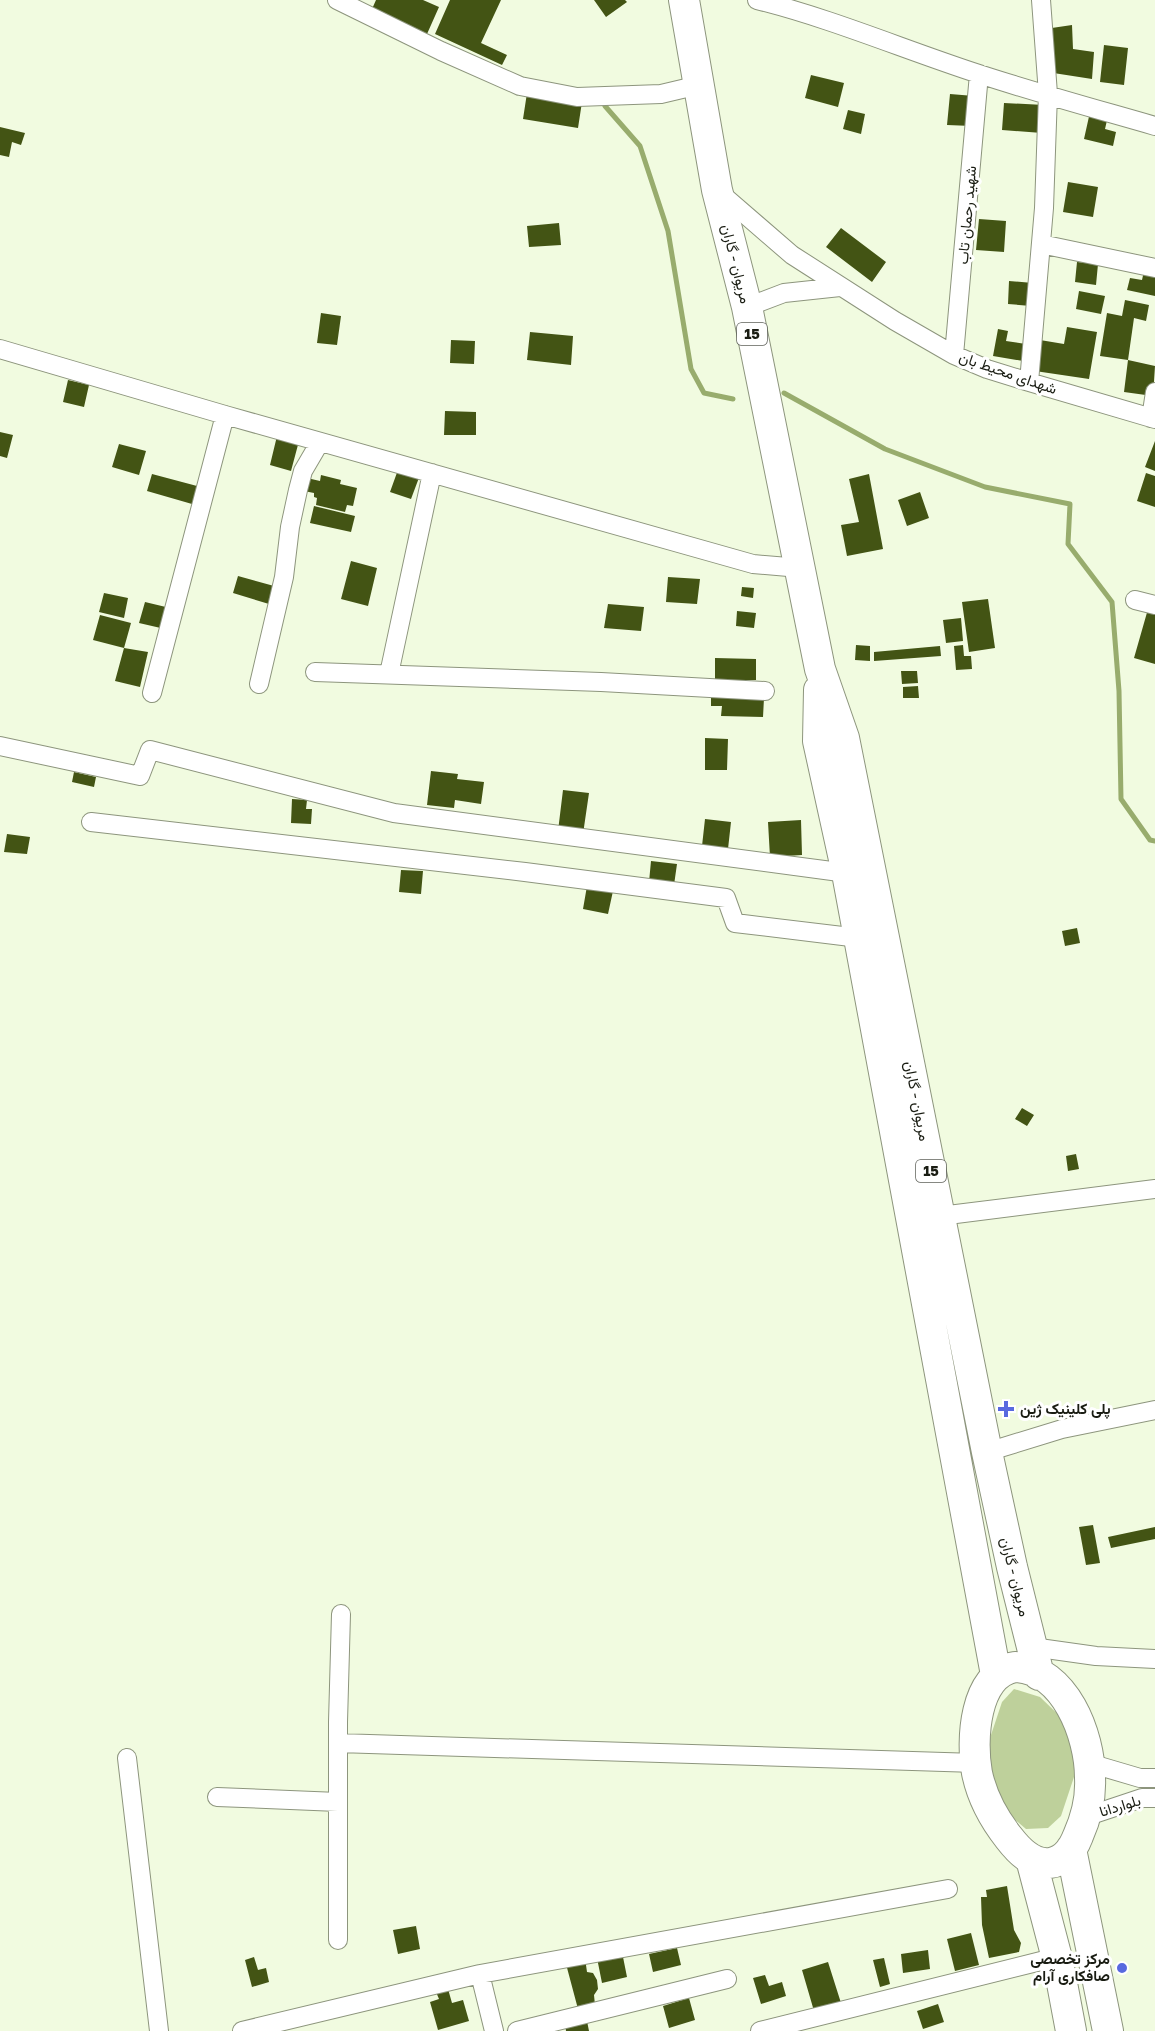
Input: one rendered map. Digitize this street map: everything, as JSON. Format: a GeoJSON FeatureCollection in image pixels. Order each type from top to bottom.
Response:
{"type":"FeatureCollection","features":[{"type":"Feature","properties":{"kind":"main road","name":"مریوان - گاران"},"geometry":{"type":"LineString","coordinates":[[684,0],[717,190],[747,307],[820,669],[844,738],[987,1452],[1036,1661]]}},
{"type":"Feature","properties":{"kind":"main road","name":"مریوان - گاران"},"geometry":{"type":"LineString","coordinates":[[820,669],[818,741],[847,873],[996,1675]]}},
{"type":"Feature","properties":{"kind":"main road"},"geometry":{"type":"LineString","coordinates":[[972,1547],[982,1550],[992,1549],[1000,1544],[1005,1535]]}},
{"type":"Feature","properties":{"kind":"main road"},"geometry":{"type":"LineString","coordinates":[[1036,1661],[1066,1698],[1078,1723],[1089,1763],[1089,1797],[1081,1830],[1064,1858],[1053,1863],[1031,1859],[1015,1845],[991,1811],[980,1781],[974,1744],[977,1715],[987,1688],[996,1675],[1005,1669],[1024,1668],[1036,1661]]}},
{"type":"Feature","properties":{"kind":"main road"},"geometry":{"type":"LineString","coordinates":[[1071,1849],[1108,2031]]}},
{"type":"Feature","properties":{"kind":"main road"},"geometry":{"type":"LineString","coordinates":[[1031,1859],[1058,1962],[1071,2031]]}},
{"type":"Feature","properties":{"kind":"main road"},"geometry":{"type":"LineString","coordinates":[[1058,1962],[1063,1952],[1072,1947],[1083,1948],[1091,1954]]}},
{"type":"Feature","properties":{"kind":"street"},"geometry":{"type":"LineString","coordinates":[[337,0],[441,51],[520,86],[577,97],[661,94],[699,85]]}},
{"type":"Feature","properties":{"kind":"street"},"geometry":{"type":"LineString","coordinates":[[757,0],[789,8],[889,41],[979,74],[1155,126]]}},
{"type":"Feature","properties":{"kind":"street"},"geometry":{"type":"LineString","coordinates":[[1029,382],[1041,244],[1048,94],[1041,0]]}},
{"type":"Feature","properties":{"kind":"street","name":"شهید رحمان تاب"},"geometry":{"type":"LineString","coordinates":[[954,355],[979,74]]}},
{"type":"Feature","properties":{"kind":"street","name":"شهدای محیط بان"},"geometry":{"type":"LineString","coordinates":[[717,190],[792,255],[840,287],[954,355],[987,369],[1153,418]]}},
{"type":"Feature","properties":{"kind":"street"},"geometry":{"type":"LineString","coordinates":[[1041,244],[1155,268]]}},
{"type":"Feature","properties":{"kind":"street"},"geometry":{"type":"LineString","coordinates":[[747,307],[783,293],[840,287]]}},
{"type":"Feature","properties":{"kind":"street"},"geometry":{"type":"LineString","coordinates":[[0,349],[753,564],[800,568]]}},
{"type":"Feature","properties":{"kind":"street"},"geometry":{"type":"LineString","coordinates":[[1153,418],[1155,392]]}},
{"type":"Feature","properties":{"kind":"street"},"geometry":{"type":"LineString","coordinates":[[152,693],[225,415]]}},
{"type":"Feature","properties":{"kind":"street"},"geometry":{"type":"LineString","coordinates":[[259,684],[284,577],[290,527],[298,490],[303,471],[320,442]]}},
{"type":"Feature","properties":{"kind":"street"},"geometry":{"type":"LineString","coordinates":[[389,674],[432,473]]}},
{"type":"Feature","properties":{"kind":"street"},"geometry":{"type":"LineString","coordinates":[[1135,600],[1155,605]]}},
{"type":"Feature","properties":{"kind":"street"},"geometry":{"type":"LineString","coordinates":[[315,672],[601,682],[765,691]]}},
{"type":"Feature","properties":{"kind":"street"},"geometry":{"type":"LineString","coordinates":[[0,746],[140,776],[150,750],[394,813],[847,873]]}},
{"type":"Feature","properties":{"kind":"street"},"geometry":{"type":"LineString","coordinates":[[91,822],[525,872],[726,898],[735,923],[859,938]]}},
{"type":"Feature","properties":{"kind":"street"},"geometry":{"type":"LineString","coordinates":[[940,1216],[1155,1189]]}},
{"type":"Feature","properties":{"kind":"street"},"geometry":{"type":"LineString","coordinates":[[987,1452],[1062,1429],[1155,1410]]}},
{"type":"Feature","properties":{"kind":"street"},"geometry":{"type":"LineString","coordinates":[[339,1940],[338,1743],[341,1614]]}},
{"type":"Feature","properties":{"kind":"street"},"geometry":{"type":"LineString","coordinates":[[1036,1661],[1096,1656],[1155,1659]]}},
{"type":"Feature","properties":{"kind":"street"},"geometry":{"type":"LineString","coordinates":[[338,1743],[976,1763]]}},
{"type":"Feature","properties":{"kind":"street"},"geometry":{"type":"LineString","coordinates":[[127,1758],[159,2031]]}},
{"type":"Feature","properties":{"kind":"street","name":"بلواردانا"},"geometry":{"type":"LineString","coordinates":[[1089,1763],[1140,1778],[1155,1778]]}},
{"type":"Feature","properties":{"kind":"street"},"geometry":{"type":"LineString","coordinates":[[217,1797],[338,1802]]}},
{"type":"Feature","properties":{"kind":"street","name":"بلواردانا"},"geometry":{"type":"LineString","coordinates":[[1084,1817],[1142,1798],[1155,1798]]}},
{"type":"Feature","properties":{"kind":"street"},"geometry":{"type":"LineString","coordinates":[[242,2031],[480,1974],[948,1889]]}},
{"type":"Feature","properties":{"kind":"street"},"geometry":{"type":"LineString","coordinates":[[760,2031],[1045,1960],[1058,1962]]}},
{"type":"Feature","properties":{"kind":"street"},"geometry":{"type":"LineString","coordinates":[[480,1974],[494,2031]]}},
{"type":"Feature","properties":{"kind":"street"},"geometry":{"type":"LineString","coordinates":[[517,2031],[727,1979]]}},
{"type":"Feature","properties":{"kind":"green space"},"geometry":{"type":"Polygon","coordinates":[[[1014,1689],[1040,1697],[1068,1724],[1078,1765],[1061,1816],[1048,1828],[1026,1829],[999,1806],[985,1753],[1002,1702],[1014,1689]]]}},
{"type":"Feature","properties":{"kind":"building"},"geometry":{"type":"Polygon","coordinates":[[[376,0],[423,0],[439,7],[427,34],[372,9],[376,0]]]}},
{"type":"Feature","properties":{"kind":"building"},"geometry":{"type":"Polygon","coordinates":[[[450,0],[501,0],[481,43],[507,55],[502,65],[435,34],[450,0]]]}},
{"type":"Feature","properties":{"kind":"building"},"geometry":{"type":"Polygon","coordinates":[[[594,0],[625,0],[627,2],[606,17],[594,0]]]}},
{"type":"Feature","properties":{"kind":"building"},"geometry":{"type":"Polygon","coordinates":[[[1072,25],[1073,49],[1094,52],[1092,79],[1047,72],[1045,29],[1072,25]]]}},
{"type":"Feature","properties":{"kind":"building"},"geometry":{"type":"Polygon","coordinates":[[[1104,45],[1128,48],[1124,85],[1100,82],[1104,45]]]}},
{"type":"Feature","properties":{"kind":"building"},"geometry":{"type":"Polygon","coordinates":[[[811,75],[844,83],[838,107],[805,98],[811,75]]]}},
{"type":"Feature","properties":{"kind":"building"},"geometry":{"type":"Polygon","coordinates":[[[527,93],[582,102],[578,128],[523,119],[527,93]]]}},
{"type":"Feature","properties":{"kind":"building"},"geometry":{"type":"Polygon","coordinates":[[[950,94],[974,96],[972,126],[947,125],[950,94]]]}},
{"type":"Feature","properties":{"kind":"building"},"geometry":{"type":"Polygon","coordinates":[[[1004,103],[1044,105],[1042,133],[1002,130],[1004,103]]]}},
{"type":"Feature","properties":{"kind":"building"},"geometry":{"type":"Polygon","coordinates":[[[848,110],[865,114],[861,134],[843,129],[848,110]]]}},
{"type":"Feature","properties":{"kind":"building"},"geometry":{"type":"Polygon","coordinates":[[[1090,112],[1108,116],[1105,129],[1116,132],[1113,146],[1084,139],[1090,112]]]}},
{"type":"Feature","properties":{"kind":"building"},"geometry":{"type":"Polygon","coordinates":[[[0,127],[25,133],[21,145],[12,142],[9,157],[0,155],[0,127]]]}},
{"type":"Feature","properties":{"kind":"building"},"geometry":{"type":"Polygon","coordinates":[[[1068,182],[1098,187],[1093,217],[1063,212],[1068,182]]]}},
{"type":"Feature","properties":{"kind":"building"},"geometry":{"type":"Polygon","coordinates":[[[979,219],[1006,221],[1004,252],[976,250],[979,219]]]}},
{"type":"Feature","properties":{"kind":"building"},"geometry":{"type":"Polygon","coordinates":[[[559,223],[561,245],[529,247],[527,226],[559,223]]]}},
{"type":"Feature","properties":{"kind":"building"},"geometry":{"type":"Polygon","coordinates":[[[841,228],[886,262],[872,282],[826,247],[841,228]]]}},
{"type":"Feature","properties":{"kind":"building"},"geometry":{"type":"Polygon","coordinates":[[[1077,262],[1098,264],[1096,285],[1075,282],[1077,262]]]}},
{"type":"Feature","properties":{"kind":"building"},"geometry":{"type":"Polygon","coordinates":[[[1144,271],[1155,273],[1155,296],[1127,290],[1130,278],[1142,280],[1144,271]]]}},
{"type":"Feature","properties":{"kind":"building"},"geometry":{"type":"Polygon","coordinates":[[[1009,281],[1033,283],[1031,306],[1008,304],[1009,281]]]}},
{"type":"Feature","properties":{"kind":"building"},"geometry":{"type":"Polygon","coordinates":[[[1079,291],[1105,296],[1101,314],[1076,309],[1079,291]]]}},
{"type":"Feature","properties":{"kind":"building"},"geometry":{"type":"Polygon","coordinates":[[[1125,300],[1149,305],[1146,321],[1134,318],[1128,360],[1100,356],[1107,313],[1122,316],[1125,300]]]}},
{"type":"Feature","properties":{"kind":"building"},"geometry":{"type":"Polygon","coordinates":[[[321,313],[341,316],[337,345],[317,343],[321,313]]]}},
{"type":"Feature","properties":{"kind":"building"},"geometry":{"type":"Polygon","coordinates":[[[1067,327],[1097,332],[1089,379],[1035,371],[1040,340],[1064,344],[1067,327]]]}},
{"type":"Feature","properties":{"kind":"building"},"geometry":{"type":"Polygon","coordinates":[[[998,329],[1008,331],[1006,341],[1026,344],[1023,361],[993,356],[998,329]]]}},
{"type":"Feature","properties":{"kind":"building"},"geometry":{"type":"Polygon","coordinates":[[[530,332],[573,336],[571,365],[527,360],[530,332]]]}},
{"type":"Feature","properties":{"kind":"building"},"geometry":{"type":"Polygon","coordinates":[[[451,340],[475,341],[474,364],[450,363],[451,340]]]}},
{"type":"Feature","properties":{"kind":"building"},"geometry":{"type":"Polygon","coordinates":[[[1128,360],[1155,366],[1153,396],[1124,392],[1128,360]]]}},
{"type":"Feature","properties":{"kind":"building"},"geometry":{"type":"Polygon","coordinates":[[[68,380],[89,385],[84,407],[63,402],[68,380]]]}},
{"type":"Feature","properties":{"kind":"building"},"geometry":{"type":"Polygon","coordinates":[[[445,411],[476,412],[476,435],[444,435],[445,411]]]}},
{"type":"Feature","properties":{"kind":"building"},"geometry":{"type":"Polygon","coordinates":[[[0,432],[13,435],[7,458],[0,456],[0,432]]]}},
{"type":"Feature","properties":{"kind":"building"},"geometry":{"type":"Polygon","coordinates":[[[277,436],[299,441],[291,471],[270,465],[277,436]]]}},
{"type":"Feature","properties":{"kind":"building"},"geometry":{"type":"Polygon","coordinates":[[[1155,441],[1155,471],[1145,467],[1155,441]]]}},
{"type":"Feature","properties":{"kind":"building"},"geometry":{"type":"Polygon","coordinates":[[[119,444],[146,451],[139,475],[112,467],[119,444]]]}},
{"type":"Feature","properties":{"kind":"building"},"geometry":{"type":"Polygon","coordinates":[[[399,467],[420,475],[411,499],[390,492],[399,467]]]}},
{"type":"Feature","properties":{"kind":"building"},"geometry":{"type":"Polygon","coordinates":[[[1146,473],[1155,476],[1155,507],[1137,501],[1146,473]]]}},
{"type":"Feature","properties":{"kind":"building"},"geometry":{"type":"Polygon","coordinates":[[[152,474],[197,486],[192,504],[147,491],[152,474]]]}},
{"type":"Feature","properties":{"kind":"building"},"geometry":{"type":"Polygon","coordinates":[[[869,474],[883,549],[847,556],[841,525],[859,522],[849,479],[869,474]]]}},
{"type":"Feature","properties":{"kind":"building"},"geometry":{"type":"Polygon","coordinates":[[[321,475],[341,480],[340,484],[357,488],[353,506],[347,505],[345,512],[316,505],[317,498],[314,497],[314,493],[304,491],[307,478],[320,481],[321,475]]]}},
{"type":"Feature","properties":{"kind":"building"},"geometry":{"type":"Polygon","coordinates":[[[920,492],[929,518],[907,526],[898,500],[920,492]]]}},
{"type":"Feature","properties":{"kind":"building"},"geometry":{"type":"Polygon","coordinates":[[[314,506],[355,516],[351,532],[310,523],[314,506]]]}},
{"type":"Feature","properties":{"kind":"building"},"geometry":{"type":"Polygon","coordinates":[[[351,561],[377,568],[368,606],[341,599],[351,561]]]}},
{"type":"Feature","properties":{"kind":"building"},"geometry":{"type":"Polygon","coordinates":[[[238,576],[274,586],[269,604],[233,593],[238,576]]]}},
{"type":"Feature","properties":{"kind":"building"},"geometry":{"type":"Polygon","coordinates":[[[668,577],[700,579],[697,604],[666,602],[668,577]]]}},
{"type":"Feature","properties":{"kind":"building"},"geometry":{"type":"Polygon","coordinates":[[[742,587],[754,588],[753,598],[741,596],[742,587]]]}},
{"type":"Feature","properties":{"kind":"building"},"geometry":{"type":"Polygon","coordinates":[[[104,593],[128,598],[124,618],[99,612],[104,593]]]}},
{"type":"Feature","properties":{"kind":"building"},"geometry":{"type":"Polygon","coordinates":[[[988,599],[995,648],[969,652],[962,602],[988,599]]]}},
{"type":"Feature","properties":{"kind":"building"},"geometry":{"type":"Polygon","coordinates":[[[145,602],[170,608],[165,629],[139,623],[145,602]]]}},
{"type":"Feature","properties":{"kind":"building"},"geometry":{"type":"Polygon","coordinates":[[[608,604],[644,607],[641,631],[604,628],[608,604]]]}},
{"type":"Feature","properties":{"kind":"building"},"geometry":{"type":"Polygon","coordinates":[[[1148,609],[1155,611],[1155,664],[1134,658],[1148,609]]]}},
{"type":"Feature","properties":{"kind":"building"},"geometry":{"type":"Polygon","coordinates":[[[737,611],[756,613],[754,628],[736,626],[737,611]]]}},
{"type":"Feature","properties":{"kind":"building"},"geometry":{"type":"Polygon","coordinates":[[[100,615],[131,623],[124,648],[93,640],[100,615]]]}},
{"type":"Feature","properties":{"kind":"building"},"geometry":{"type":"Polygon","coordinates":[[[961,618],[963,641],[946,643],[943,620],[961,618]]]}},
{"type":"Feature","properties":{"kind":"building"},"geometry":{"type":"Polygon","coordinates":[[[856,645],[870,646],[870,661],[855,660],[856,645]]]}},
{"type":"Feature","properties":{"kind":"building"},"geometry":{"type":"Polygon","coordinates":[[[963,645],[964,656],[971,656],[972,669],[956,670],[954,646],[963,645]]]}},
{"type":"Feature","properties":{"kind":"building"},"geometry":{"type":"Polygon","coordinates":[[[940,646],[941,656],[874,661],[874,652],[940,646]]]}},
{"type":"Feature","properties":{"kind":"building"},"geometry":{"type":"Polygon","coordinates":[[[124,648],[148,652],[140,687],[115,681],[124,648]]]}},
{"type":"Feature","properties":{"kind":"building"},"geometry":{"type":"Polygon","coordinates":[[[715,658],[756,659],[756,680],[715,680],[715,658]]]}},
{"type":"Feature","properties":{"kind":"building"},"geometry":{"type":"Polygon","coordinates":[[[901,671],[917,671],[918,683],[902,684],[901,671]]]}},
{"type":"Feature","properties":{"kind":"building"},"geometry":{"type":"Polygon","coordinates":[[[918,686],[919,698],[903,698],[903,687],[918,686]]]}},
{"type":"Feature","properties":{"kind":"building"},"geometry":{"type":"Polygon","coordinates":[[[711,696],[764,698],[763,717],[721,716],[722,706],[711,706],[711,696]]]}},
{"type":"Feature","properties":{"kind":"building"},"geometry":{"type":"Polygon","coordinates":[[[705,738],[728,739],[727,770],[705,770],[705,738]]]}},
{"type":"Feature","properties":{"kind":"building"},"geometry":{"type":"Polygon","coordinates":[[[431,771],[458,774],[457,779],[484,782],[481,804],[455,800],[454,808],[427,805],[431,771]]]}},
{"type":"Feature","properties":{"kind":"building"},"geometry":{"type":"Polygon","coordinates":[[[74,772],[96,777],[94,787],[72,782],[74,772]]]}},
{"type":"Feature","properties":{"kind":"building"},"geometry":{"type":"Polygon","coordinates":[[[563,790],[589,793],[583,834],[558,831],[563,790]]]}},
{"type":"Feature","properties":{"kind":"building"},"geometry":{"type":"Polygon","coordinates":[[[292,799],[307,800],[306,809],[312,809],[311,824],[291,823],[292,799]]]}},
{"type":"Feature","properties":{"kind":"building"},"geometry":{"type":"Polygon","coordinates":[[[705,819],[731,822],[728,849],[702,846],[705,819]]]}},
{"type":"Feature","properties":{"kind":"building"},"geometry":{"type":"Polygon","coordinates":[[[801,820],[802,855],[770,857],[768,822],[801,820]]]}},
{"type":"Feature","properties":{"kind":"building"},"geometry":{"type":"Polygon","coordinates":[[[7,834],[30,837],[27,854],[4,852],[7,834]]]}},
{"type":"Feature","properties":{"kind":"building"},"geometry":{"type":"Polygon","coordinates":[[[651,861],[677,864],[674,885],[649,882],[651,861]]]}},
{"type":"Feature","properties":{"kind":"building"},"geometry":{"type":"Polygon","coordinates":[[[401,870],[423,871],[421,894],[399,892],[401,870]]]}},
{"type":"Feature","properties":{"kind":"building"},"geometry":{"type":"Polygon","coordinates":[[[587,886],[613,891],[608,914],[583,909],[587,886]]]}},
{"type":"Feature","properties":{"kind":"building"},"geometry":{"type":"Polygon","coordinates":[[[1077,928],[1080,943],[1065,946],[1062,931],[1077,928]]]}},
{"type":"Feature","properties":{"kind":"building"},"geometry":{"type":"Polygon","coordinates":[[[1022,1108],[1034,1115],[1027,1126],[1015,1119],[1022,1108]]]}},
{"type":"Feature","properties":{"kind":"building"},"geometry":{"type":"Polygon","coordinates":[[[1076,1154],[1079,1169],[1068,1171],[1066,1156],[1076,1154]]]}},
{"type":"Feature","properties":{"kind":"building"},"geometry":{"type":"Polygon","coordinates":[[[1093,1525],[1100,1563],[1086,1565],[1079,1527],[1093,1525]]]}},
{"type":"Feature","properties":{"kind":"building"},"geometry":{"type":"Polygon","coordinates":[[[1155,1527],[1155,1539],[1111,1548],[1108,1537],[1155,1527]]]}},
{"type":"Feature","properties":{"kind":"building"},"geometry":{"type":"Polygon","coordinates":[[[1007,1886],[1014,1930],[1021,1943],[1019,1952],[989,1958],[982,1925],[981,1897],[987,1897],[986,1890],[1007,1886]]]}},
{"type":"Feature","properties":{"kind":"building"},"geometry":{"type":"Polygon","coordinates":[[[416,1926],[420,1949],[398,1954],[393,1930],[416,1926]]]}},
{"type":"Feature","properties":{"kind":"building"},"geometry":{"type":"Polygon","coordinates":[[[971,1933],[979,1965],[955,1971],[947,1939],[971,1933]]]}},
{"type":"Feature","properties":{"kind":"building"},"geometry":{"type":"Polygon","coordinates":[[[677,1948],[681,1965],[653,1972],[649,1954],[677,1948]]]}},
{"type":"Feature","properties":{"kind":"building"},"geometry":{"type":"Polygon","coordinates":[[[928,1950],[930,1969],[903,1973],[901,1954],[928,1950]]]}},
{"type":"Feature","properties":{"kind":"building"},"geometry":{"type":"Polygon","coordinates":[[[622,1952],[627,1977],[602,1983],[597,1958],[622,1952]]]}},
{"type":"Feature","properties":{"kind":"building"},"geometry":{"type":"Polygon","coordinates":[[[254,1957],[258,1970],[266,1968],[269,1982],[252,1987],[245,1960],[254,1957]]]}},
{"type":"Feature","properties":{"kind":"building"},"geometry":{"type":"Polygon","coordinates":[[[585,1958],[587,1972],[593,1973],[598,1989],[594,1995],[595,2005],[578,2009],[566,1964],[585,1958]]]}},
{"type":"Feature","properties":{"kind":"building"},"geometry":{"type":"Polygon","coordinates":[[[884,1958],[890,1984],[880,1987],[873,1960],[884,1958]]]}},
{"type":"Feature","properties":{"kind":"building"},"geometry":{"type":"Polygon","coordinates":[[[828,1962],[841,2003],[814,2011],[802,1970],[828,1962]]]}},
{"type":"Feature","properties":{"kind":"building"},"geometry":{"type":"Polygon","coordinates":[[[765,1975],[769,1986],[782,1982],[786,1996],[761,2004],[753,1978],[765,1975]]]}},
{"type":"Feature","properties":{"kind":"building"},"geometry":{"type":"Polygon","coordinates":[[[448,1989],[452,2003],[463,2000],[469,2021],[438,2030],[430,2002],[439,1999],[436,1992],[448,1989]]]}},
{"type":"Feature","properties":{"kind":"building"},"geometry":{"type":"Polygon","coordinates":[[[689,1998],[695,2020],[669,2028],[663,2006],[689,1998]]]}},
{"type":"Feature","properties":{"kind":"building"},"geometry":{"type":"Polygon","coordinates":[[[938,2004],[944,2022],[923,2029],[917,2011],[938,2004]]]}},
{"type":"Feature","properties":{"kind":"building"},"geometry":{"type":"Polygon","coordinates":[[[587,2021],[589,2031],[566,2031],[565,2024],[587,2021]]]}},
{"type":"Feature","properties":{"kind":"waterway"},"geometry":{"type":"LineString","coordinates":[[605,106],[640,146],[668,231],[691,369],[704,393],[733,399]]}},
{"type":"Feature","properties":{"kind":"waterway"},"geometry":{"type":"LineString","coordinates":[[784,393],[885,449],[985,487],[1070,504],[1068,544],[1112,602],[1119,691],[1121,799],[1150,840],[1155,841]]}},
{"type":"Feature","properties":{"kind":"place","name":"پلی کلینیک ژین"},"geometry":{"type":"Point","coordinates":[1006,1409]}},
{"type":"Feature","properties":{"kind":"place","name":"مرکز تخصصی صافکاری آرام"},"geometry":{"type":"Point","coordinates":[1122,1968]}}]}
